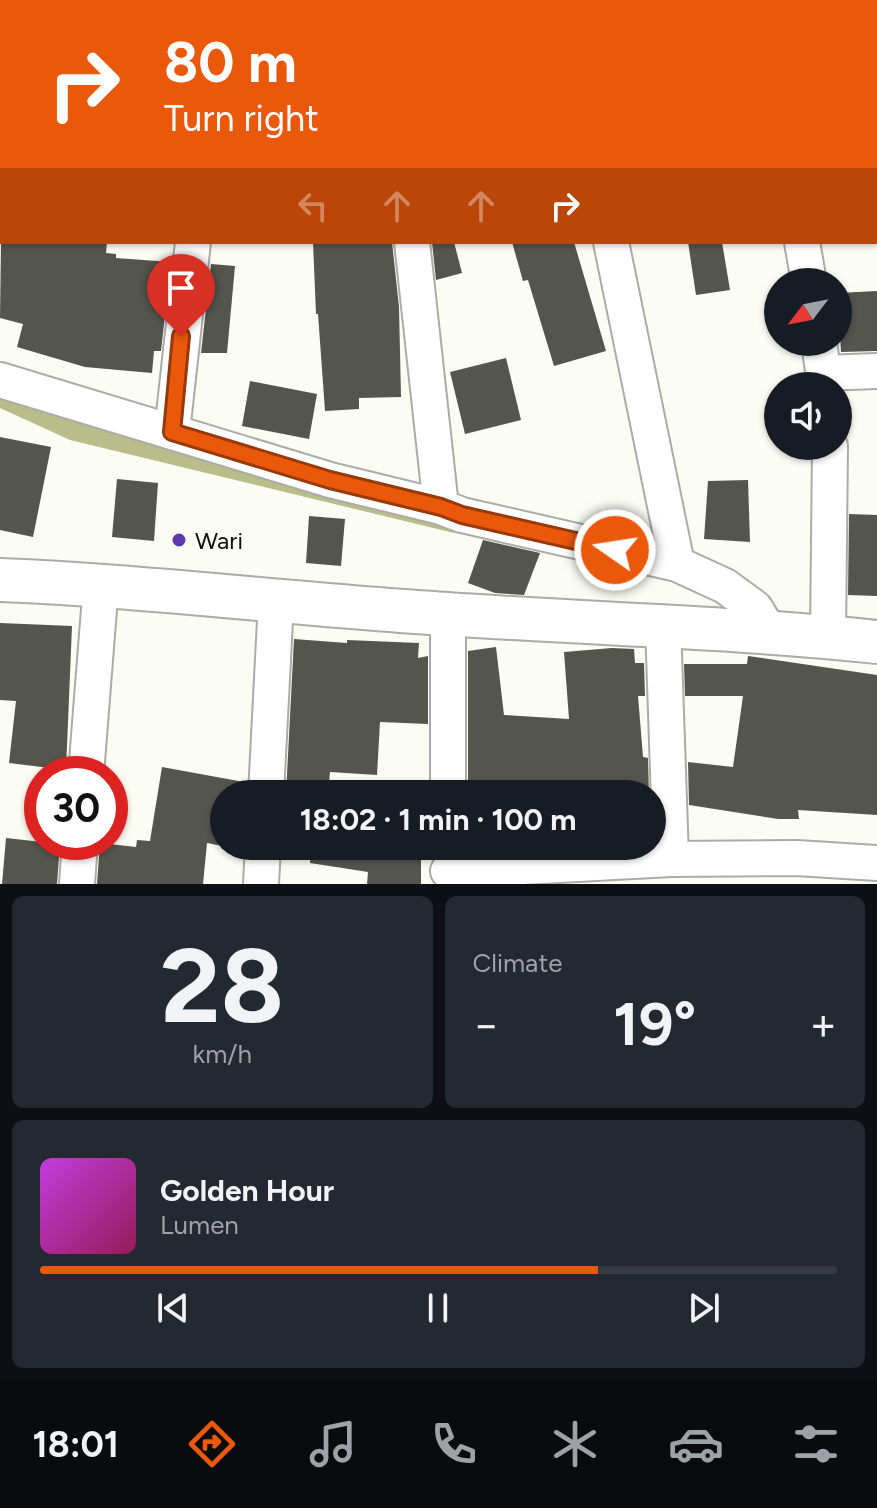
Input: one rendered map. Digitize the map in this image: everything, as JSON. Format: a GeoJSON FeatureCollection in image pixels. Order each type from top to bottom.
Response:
{"type":"FeatureCollection","features":[{"type":"Feature","properties":{"kind":"street"},"geometry":{"type":"LineString","coordinates":[[172,432],[193,244]]}},
{"type":"Feature","properties":{"kind":"street"},"geometry":{"type":"LineString","coordinates":[[412,244],[441,507]]}},
{"type":"Feature","properties":{"kind":"street"},"geometry":{"type":"LineString","coordinates":[[620,244],[677,564]]}},
{"type":"Feature","properties":{"kind":"street"},"geometry":{"type":"LineString","coordinates":[[802,244],[807,268]]}},
{"type":"Feature","properties":{"kind":"street"},"geometry":{"type":"LineString","coordinates":[[822,367],[877,371]]}},
{"type":"Feature","properties":{"kind":"street"},"geometry":{"type":"LineString","coordinates":[[0,380],[330,480],[462,515],[677,564],[725,586],[755,608],[769,631]]}},
{"type":"Feature","properties":{"kind":"street"},"geometry":{"type":"LineString","coordinates":[[828,637],[830,460]]}},
{"type":"Feature","properties":{"kind":"street"},"geometry":{"type":"LineString","coordinates":[[0,580],[101,584],[448,615],[769,631],[877,642]]}},
{"type":"Feature","properties":{"kind":"street"},"geometry":{"type":"LineString","coordinates":[[87,756],[101,584]]}},
{"type":"Feature","properties":{"kind":"street"},"geometry":{"type":"LineString","coordinates":[[267,780],[276,601]]}},
{"type":"Feature","properties":{"kind":"street"},"geometry":{"type":"LineString","coordinates":[[448,615],[448,780]]}},
{"type":"Feature","properties":{"kind":"street"},"geometry":{"type":"LineString","coordinates":[[663,625],[671,859]]}},
{"type":"Feature","properties":{"kind":"street"},"geometry":{"type":"LineString","coordinates":[[448,867],[671,859],[797,858],[877,863]]}},
{"type":"Feature","properties":{"kind":"street"},"geometry":{"type":"LineString","coordinates":[[77,884],[79,860]]}},
{"type":"Feature","properties":{"kind":"street"},"geometry":{"type":"LineString","coordinates":[[261,884],[262,860]]}},
{"type":"Feature","properties":{"kind":"shaded area"},"geometry":{"type":"Polygon","coordinates":[[[0,363],[142,416],[279,460],[469,498],[454,533],[70,440],[0,408],[0,363]]]}},
{"type":"Feature","properties":{"kind":"building"},"geometry":{"type":"Polygon","coordinates":[[[1,244],[107,244],[106,253],[116,254],[116,258],[171,262],[161,351],[154,351],[152,373],[85,367],[17,347],[23,324],[0,318],[1,244]]]}},
{"type":"Feature","properties":{"kind":"building"},"geometry":{"type":"Polygon","coordinates":[[[313,244],[392,244],[399,307],[401,397],[359,398],[359,409],[325,411],[313,244]]]}},
{"type":"Feature","properties":{"kind":"building"},"geometry":{"type":"Polygon","coordinates":[[[432,244],[455,244],[462,273],[436,280],[432,244]]]}},
{"type":"Feature","properties":{"kind":"building"},"geometry":{"type":"Polygon","coordinates":[[[513,244],[575,244],[606,351],[554,366],[528,280],[523,281],[513,244]]]}},
{"type":"Feature","properties":{"kind":"building"},"geometry":{"type":"Polygon","coordinates":[[[688,244],[722,244],[730,290],[696,295],[688,244]]]}},
{"type":"Feature","properties":{"kind":"building"},"geometry":{"type":"Polygon","coordinates":[[[211,264],[235,266],[227,353],[201,353],[211,264]]]}},
{"type":"Feature","properties":{"kind":"building"},"geometry":{"type":"Polygon","coordinates":[[[877,291],[877,351],[852,352],[852,292],[877,291]]]}},
{"type":"Feature","properties":{"kind":"building"},"geometry":{"type":"Polygon","coordinates":[[[506,358],[521,420],[465,434],[450,372],[506,358]]]}},
{"type":"Feature","properties":{"kind":"building"},"geometry":{"type":"Polygon","coordinates":[[[250,381],[317,394],[309,439],[242,426],[250,381]]]}},
{"type":"Feature","properties":{"kind":"building"},"geometry":{"type":"Polygon","coordinates":[[[0,437],[51,447],[33,537],[0,530],[0,437]]]}},
{"type":"Feature","properties":{"kind":"building"},"geometry":{"type":"Polygon","coordinates":[[[117,479],[158,483],[154,541],[112,537],[117,479]]]}},
{"type":"Feature","properties":{"kind":"building"},"geometry":{"type":"Polygon","coordinates":[[[748,480],[750,542],[704,539],[708,481],[748,480]]]}},
{"type":"Feature","properties":{"kind":"building"},"geometry":{"type":"Polygon","coordinates":[[[849,514],[877,515],[877,596],[848,595],[849,514]]]}},
{"type":"Feature","properties":{"kind":"building"},"geometry":{"type":"Polygon","coordinates":[[[309,516],[345,519],[341,566],[306,563],[309,516]]]}},
{"type":"Feature","properties":{"kind":"building"},"geometry":{"type":"Polygon","coordinates":[[[483,540],[540,553],[524,595],[495,593],[468,583],[483,540]]]}},
{"type":"Feature","properties":{"kind":"building"},"geometry":{"type":"Polygon","coordinates":[[[0,623],[72,626],[67,756],[24,756],[24,765],[9,763],[16,701],[0,700],[0,623]]]}},
{"type":"Feature","properties":{"kind":"building"},"geometry":{"type":"Polygon","coordinates":[[[294,639],[419,643],[418,658],[428,656],[428,724],[380,722],[377,775],[330,772],[329,780],[287,780],[294,639]]]}},
{"type":"Feature","properties":{"kind":"building"},"geometry":{"type":"Polygon","coordinates":[[[496,647],[504,715],[569,719],[564,652],[634,649],[635,663],[644,663],[645,696],[638,696],[643,757],[648,758],[649,780],[468,780],[468,651],[496,647]]]}},
{"type":"Feature","properties":{"kind":"building"},"geometry":{"type":"Polygon","coordinates":[[[748,656],[877,675],[877,815],[798,810],[799,819],[778,819],[689,805],[688,762],[733,767],[743,696],[685,696],[684,664],[747,664],[748,656]]]}},
{"type":"Feature","properties":{"kind":"building"},"geometry":{"type":"Polygon","coordinates":[[[162,767],[233,780],[210,780],[210,844],[207,843],[203,884],[97,884],[99,860],[128,860],[128,846],[136,847],[137,840],[150,841],[162,767]]]}},
{"type":"Feature","properties":{"kind":"building"},"geometry":{"type":"Polygon","coordinates":[[[6,838],[24,840],[24,860],[59,860],[57,884],[2,884],[6,838]]]}},
{"type":"Feature","properties":{"kind":"building"},"geometry":{"type":"Polygon","coordinates":[[[310,860],[421,860],[421,884],[367,884],[368,872],[310,863],[310,860]]]}},
{"type":"Feature","properties":{"kind":"place","name":"Wari"},"geometry":{"type":"Point","coordinates":[179,540]}},
{"type":"Feature","properties":{"kind":"route"},"geometry":{"type":"LineString","coordinates":[[181,336],[172,432],[330,480],[462,515],[615,550]]}}]}
